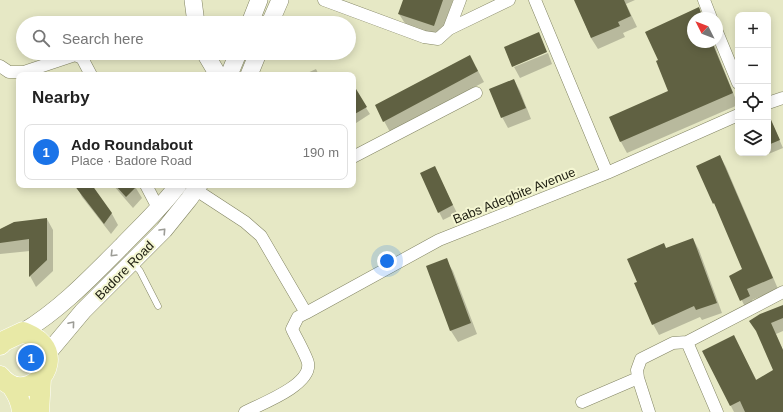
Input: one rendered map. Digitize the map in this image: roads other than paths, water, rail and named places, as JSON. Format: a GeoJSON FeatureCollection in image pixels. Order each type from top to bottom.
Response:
{"type":"FeatureCollection","features":[{"type":"Feature","properties":{"kind":"main road"},"geometry":{"type":"LineString","coordinates":[[193,0],[195,16]]}},
{"type":"Feature","properties":{"kind":"main road"},"geometry":{"type":"LineString","coordinates":[[253,16],[259,0]]}},
{"type":"Feature","properties":{"kind":"main road"},"geometry":{"type":"LineString","coordinates":[[273,16],[280,0]]}},
{"type":"Feature","properties":{"kind":"main road"},"geometry":{"type":"LineString","coordinates":[[209,60],[216,72]]}},
{"type":"Feature","properties":{"kind":"main road"},"geometry":{"type":"LineString","coordinates":[[230,72],[235,60]]}},
{"type":"Feature","properties":{"kind":"main road"},"geometry":{"type":"LineString","coordinates":[[250,72],[255,60]]}},
{"type":"Feature","properties":{"kind":"main road","name":"Badore Road"},"geometry":{"type":"LineString","coordinates":[[23,332],[37,324],[71,296],[158,208],[175,188]]}},
{"type":"Feature","properties":{"kind":"main road","name":"Badore Road"},"geometry":{"type":"LineString","coordinates":[[47,354],[83,311],[164,230],[196,188]]}},
{"type":"Feature","properties":{"kind":"main road"},"geometry":{"type":"LineString","coordinates":[[1,342],[23,332],[41,343],[47,354],[47,366],[41,378],[37,382],[24,387],[3,380]]}},
{"type":"Feature","properties":{"kind":"main road"},"geometry":{"type":"LineString","coordinates":[[39,412],[41,378]]}},
{"type":"Feature","properties":{"kind":"main road"},"geometry":{"type":"LineString","coordinates":[[3,380],[17,394],[21,402],[22,412]]}},
{"type":"Feature","properties":{"kind":"street"},"geometry":{"type":"LineString","coordinates":[[324,0],[424,36],[438,39],[449,29],[509,0]]}},
{"type":"Feature","properties":{"kind":"street"},"geometry":{"type":"LineString","coordinates":[[449,29],[460,0]]}},
{"type":"Feature","properties":{"kind":"street"},"geometry":{"type":"LineString","coordinates":[[704,0],[709,12]]}},
{"type":"Feature","properties":{"kind":"street"},"geometry":{"type":"LineString","coordinates":[[539,1],[607,173]]}},
{"type":"Feature","properties":{"kind":"street"},"geometry":{"type":"LineString","coordinates":[[723,47],[735,76]]}},
{"type":"Feature","properties":{"kind":"street"},"geometry":{"type":"LineString","coordinates":[[24,72],[58,60]]}},
{"type":"Feature","properties":{"kind":"street"},"geometry":{"type":"LineString","coordinates":[[83,60],[89,72]]}},
{"type":"Feature","properties":{"kind":"street"},"geometry":{"type":"LineString","coordinates":[[0,66],[9,72],[16,72]]}},
{"type":"Feature","properties":{"kind":"street"},"geometry":{"type":"LineString","coordinates":[[356,155],[476,93]]}},
{"type":"Feature","properties":{"kind":"street"},"geometry":{"type":"LineString","coordinates":[[771,102],[783,98]]}},
{"type":"Feature","properties":{"kind":"street","name":"Babs Adegbite Avenue"},"geometry":{"type":"LineString","coordinates":[[306,312],[439,240],[607,173],[735,116]]}},
{"type":"Feature","properties":{"kind":"street"},"geometry":{"type":"LineString","coordinates":[[148,188],[158,208]]}},
{"type":"Feature","properties":{"kind":"street"},"geometry":{"type":"LineString","coordinates":[[198,188],[245,222],[261,236],[306,312],[298,317],[292,329],[308,363],[306,375],[299,383],[290,389],[245,412]]}},
{"type":"Feature","properties":{"kind":"street"},"geometry":{"type":"LineString","coordinates":[[649,412],[636,370],[641,359],[673,343],[687,342],[783,292]]}},
{"type":"Feature","properties":{"kind":"street"},"geometry":{"type":"LineString","coordinates":[[687,342],[717,412]]}},
{"type":"Feature","properties":{"kind":"street"},"geometry":{"type":"LineString","coordinates":[[582,402],[638,378]]}},
{"type":"Feature","properties":{"kind":"lane"},"geometry":{"type":"LineString","coordinates":[[132,262],[140,271],[158,306]]}},
{"type":"Feature","properties":{"kind":"place","name":"Ado Roundabout"},"geometry":{"type":"Point","coordinates":[31,358]}}]}
